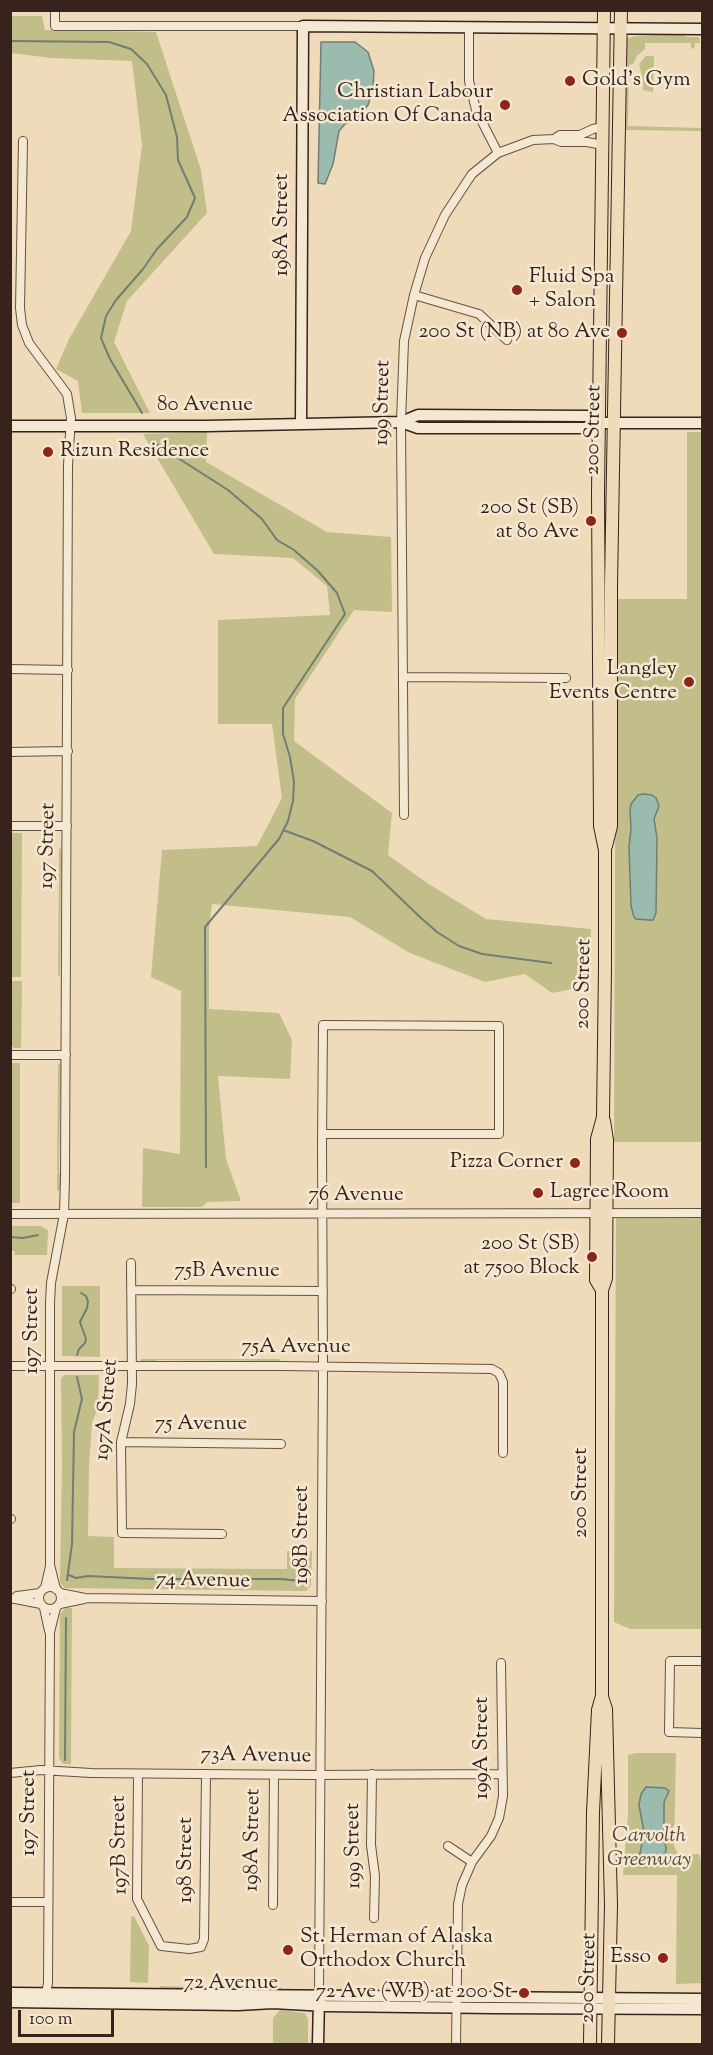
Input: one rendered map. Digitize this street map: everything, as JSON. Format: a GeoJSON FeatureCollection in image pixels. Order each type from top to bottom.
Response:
{"type":"FeatureCollection","features":[{"type":"Feature","properties":{"kind":"main road","name":"200 Street"},"geometry":{"type":"LineString","coordinates":[[590,2044],[593,1812],[598,1710],[602,1696],[602,1290],[596,1280],[602,1213],[597,1139],[603,1118],[605,850],[600,826],[598,493],[604,10]]}},
{"type":"Feature","properties":{"kind":"main road","name":"200 Street"},"geometry":{"type":"LineString","coordinates":[[605,850],[611,826],[611,595],[621,10]]}},
{"type":"Feature","properties":{"kind":"main road"},"geometry":{"type":"LineString","coordinates":[[303,26],[702,29]]}},
{"type":"Feature","properties":{"kind":"main road","name":"198A Street"},"geometry":{"type":"LineString","coordinates":[[301,424],[303,26]]}},
{"type":"Feature","properties":{"kind":"main road","name":"80 Avenue"},"geometry":{"type":"LineString","coordinates":[[10,426],[401,422],[418,416],[587,416],[600,423],[702,423]]}},
{"type":"Feature","properties":{"kind":"main road","name":"200 Street"},"geometry":{"type":"LineString","coordinates":[[602,1696],[606,1709],[611,1905],[608,2044]]}},
{"type":"Feature","properties":{"kind":"main road","name":"72 Avenue"},"geometry":{"type":"LineString","coordinates":[[10,1993],[590,2004],[702,1999]]}},
{"type":"Feature","properties":{"kind":"main road"},"geometry":{"type":"LineString","coordinates":[[10,2000],[41,1998],[46,1993]]}},
{"type":"Feature","properties":{"kind":"main road","name":"72 Avenue"},"geometry":{"type":"LineString","coordinates":[[10,2000],[319,2000]]}},
{"type":"Feature","properties":{"kind":"main road","name":"198B Street"},"geometry":{"type":"LineString","coordinates":[[318,2044],[319,2000]]}},
{"type":"Feature","properties":{"kind":"main road","name":"72 Avenue"},"geometry":{"type":"LineString","coordinates":[[609,2004],[702,2009]]}},
{"type":"Feature","properties":{"kind":"street"},"geometry":{"type":"LineString","coordinates":[[55,10],[55,26],[303,26]]}},
{"type":"Feature","properties":{"kind":"street"},"geometry":{"type":"LineString","coordinates":[[469,27],[471,91],[476,111],[498,153]]}},
{"type":"Feature","properties":{"kind":"street"},"geometry":{"type":"LineString","coordinates":[[554,139],[560,135],[580,135],[603,127]]}},
{"type":"Feature","properties":{"kind":"street"},"geometry":{"type":"LineString","coordinates":[[554,139],[561,142],[587,142],[603,145]]}},
{"type":"Feature","properties":{"kind":"street","name":"199 Street"},"geometry":{"type":"LineString","coordinates":[[404,815],[401,422],[404,342],[414,295],[425,258],[445,215],[472,174],[498,153],[533,140],[554,139]]}},
{"type":"Feature","properties":{"kind":"street","name":"197 Street"},"geometry":{"type":"LineString","coordinates":[[23,141],[20,308],[22,325],[29,343],[67,394],[72,426],[68,465],[64,1214],[51,1283],[50,1565],[43,1590]]}},
{"type":"Feature","properties":{"kind":"street"},"geometry":{"type":"LineString","coordinates":[[414,295],[479,314],[507,340]]}},
{"type":"Feature","properties":{"kind":"street"},"geometry":{"type":"LineString","coordinates":[[10,669],[68,669]]}},
{"type":"Feature","properties":{"kind":"street"},"geometry":{"type":"LineString","coordinates":[[404,677],[566,678]]}},
{"type":"Feature","properties":{"kind":"street"},"geometry":{"type":"LineString","coordinates":[[10,752],[68,752]]}},
{"type":"Feature","properties":{"kind":"street"},"geometry":{"type":"LineString","coordinates":[[10,826],[67,826]]}},
{"type":"Feature","properties":{"kind":"street","name":"198B Street"},"geometry":{"type":"LineString","coordinates":[[319,2000],[323,1368],[322,1134],[323,1025],[499,1026],[499,1134],[322,1134]]}},
{"type":"Feature","properties":{"kind":"street"},"geometry":{"type":"LineString","coordinates":[[10,1056],[66,1055]]}},
{"type":"Feature","properties":{"kind":"street","name":"76 Avenue"},"geometry":{"type":"LineString","coordinates":[[10,1214],[702,1213]]}},
{"type":"Feature","properties":{"kind":"street","name":"197A Street"},"geometry":{"type":"LineString","coordinates":[[131,1263],[132,1366],[130,1404],[121,1442],[122,1533],[222,1534]]}},
{"type":"Feature","properties":{"kind":"street","name":"75B Avenue"},"geometry":{"type":"LineString","coordinates":[[131,1290],[322,1291]]}},
{"type":"Feature","properties":{"kind":"street","name":"75A Avenue"},"geometry":{"type":"LineString","coordinates":[[10,1366],[488,1369],[497,1371],[502,1379],[503,1453]]}},
{"type":"Feature","properties":{"kind":"street","name":"75 Avenue"},"geometry":{"type":"LineString","coordinates":[[121,1442],[281,1444]]}},
{"type":"Feature","properties":{"kind":"street","name":"197 Street"},"geometry":{"type":"LineString","coordinates":[[50,1565],[58,1591]]}},
{"type":"Feature","properties":{"kind":"street"},"geometry":{"type":"LineString","coordinates":[[42,1606],[39,1599],[43,1590]]}},
{"type":"Feature","properties":{"kind":"street"},"geometry":{"type":"LineString","coordinates":[[43,1590],[58,1591],[58,1606],[50,1610],[12,1598],[43,1590]]}},
{"type":"Feature","properties":{"kind":"street","name":"74 Avenue"},"geometry":{"type":"LineString","coordinates":[[58,1591],[85,1599]]}},
{"type":"Feature","properties":{"kind":"street","name":"74 Avenue"},"geometry":{"type":"LineString","coordinates":[[58,1606],[85,1599],[322,1601]]}},
{"type":"Feature","properties":{"kind":"street","name":"197 Street"},"geometry":{"type":"LineString","coordinates":[[42,1606],[50,1632]]}},
{"type":"Feature","properties":{"kind":"street","name":"197 Street"},"geometry":{"type":"LineString","coordinates":[[46,1993],[48,1983],[50,1632],[58,1606]]}},
{"type":"Feature","properties":{"kind":"street"},"geometry":{"type":"LineString","coordinates":[[702,1661],[670,1661],[669,1732],[702,1733]]}},
{"type":"Feature","properties":{"kind":"street","name":"199A Street"},"geometry":{"type":"LineString","coordinates":[[456,2044],[458,1904],[462,1885],[472,1862],[491,1836],[499,1818],[503,1796],[501,1663]]}},
{"type":"Feature","properties":{"kind":"street","name":"73A Avenue"},"geometry":{"type":"LineString","coordinates":[[10,1773],[48,1770],[274,1775],[501,1774]]}},
{"type":"Feature","properties":{"kind":"street","name":"197B Street"},"geometry":{"type":"LineString","coordinates":[[138,1773],[137,1899],[161,1946],[194,1949],[202,1945]]}},
{"type":"Feature","properties":{"kind":"street","name":"199 Street"},"geometry":{"type":"LineString","coordinates":[[372,1773],[371,1845],[375,1876],[374,1918]]}},
{"type":"Feature","properties":{"kind":"street","name":"198 Street"},"geometry":{"type":"LineString","coordinates":[[202,1945],[206,1774]]}},
{"type":"Feature","properties":{"kind":"street","name":"198A Street"},"geometry":{"type":"LineString","coordinates":[[273,1905],[274,1775]]}},
{"type":"Feature","properties":{"kind":"street"},"geometry":{"type":"LineString","coordinates":[[448,1846],[472,1862]]}},
{"type":"Feature","properties":{"kind":"street"},"geometry":{"type":"LineString","coordinates":[[10,1902],[47,1902]]}},
{"type":"Feature","properties":{"kind":"green space"},"geometry":{"type":"Polygon","coordinates":[[[11,16],[42,16],[45,30],[156,32],[201,170],[207,213],[127,301],[114,342],[150,413],[82,413],[78,381],[56,369],[69,339],[131,231],[142,145],[132,61],[51,58],[11,53],[11,16]]]}},
{"type":"Feature","properties":{"kind":"green space"},"geometry":{"type":"Polygon","coordinates":[[[681,34],[687,37],[699,37],[700,43],[695,43],[694,49],[691,48],[691,43],[645,43],[645,49],[637,56],[633,64],[629,65],[628,126],[702,128],[702,131],[622,130],[625,39],[636,36],[681,34]]]}},
{"type":"Feature","properties":{"kind":"green space"},"geometry":{"type":"Polygon","coordinates":[[[646,56],[654,56],[653,92],[643,90],[639,64],[646,56]]]}},
{"type":"Feature","properties":{"kind":"green space"},"geometry":{"type":"Polygon","coordinates":[[[207,432],[206,462],[327,532],[391,537],[392,612],[354,610],[295,699],[294,741],[392,813],[388,855],[427,883],[486,919],[591,929],[590,973],[582,987],[552,993],[525,974],[485,982],[410,953],[350,917],[212,904],[209,928],[209,1009],[279,1013],[292,1040],[290,1079],[218,1076],[226,1159],[241,1201],[207,1202],[202,1207],[142,1207],[143,1148],[180,1154],[181,991],[151,977],[162,850],[257,846],[282,798],[272,724],[218,724],[218,620],[330,615],[327,586],[293,558],[214,554],[143,434],[207,432]]]}},
{"type":"Feature","properties":{"kind":"green space"},"geometry":{"type":"Polygon","coordinates":[[[687,432],[702,432],[702,1142],[614,1142],[616,599],[687,599],[687,432]]]}},
{"type":"Feature","properties":{"kind":"green space"},"geometry":{"type":"Polygon","coordinates":[[[11,833],[22,833],[21,977],[11,977],[11,833]]]}},
{"type":"Feature","properties":{"kind":"green space"},"geometry":{"type":"Polygon","coordinates":[[[59,848],[63,865],[61,872],[60,975],[58,976],[59,861],[61,861],[59,860],[59,848]]]}},
{"type":"Feature","properties":{"kind":"green space"},"geometry":{"type":"Polygon","coordinates":[[[11,981],[22,981],[21,1048],[14,1048],[11,1045],[11,981]]]}},
{"type":"Feature","properties":{"kind":"green space"},"geometry":{"type":"Polygon","coordinates":[[[61,1062],[59,1168],[61,1184],[60,1190],[57,1191],[57,1173],[59,1172],[57,1171],[58,1065],[61,1062]]]}},
{"type":"Feature","properties":{"kind":"green space"},"geometry":{"type":"Polygon","coordinates":[[[10,1063],[20,1063],[20,1203],[11,1203],[10,1063]]]}},
{"type":"Feature","properties":{"kind":"green space"},"geometry":{"type":"Polygon","coordinates":[[[702,1216],[702,1629],[630,1629],[614,1622],[616,1218],[702,1216]]]}},
{"type":"Feature","properties":{"kind":"green space"},"geometry":{"type":"Polygon","coordinates":[[[11,1226],[41,1226],[48,1230],[47,1255],[14,1255],[15,1251],[11,1251],[11,1226]]]}},
{"type":"Feature","properties":{"kind":"green space"},"geometry":{"type":"Polygon","coordinates":[[[62,1286],[100,1286],[100,1357],[62,1356],[62,1286]]]}},
{"type":"Feature","properties":{"kind":"green space"},"geometry":{"type":"Polygon","coordinates":[[[141,1359],[280,1359],[279,1361],[158,1360],[145,1363],[140,1362],[141,1359]]]}},
{"type":"Feature","properties":{"kind":"green space"},"geometry":{"type":"Polygon","coordinates":[[[64,1375],[99,1375],[98,1407],[92,1423],[88,1536],[114,1537],[114,1568],[287,1569],[287,1551],[312,1551],[311,1585],[306,1591],[65,1588],[60,1583],[61,1378],[64,1375]]]}},
{"type":"Feature","properties":{"kind":"green space"},"geometry":{"type":"Polygon","coordinates":[[[65,1608],[72,1608],[71,1764],[63,1764],[59,1758],[60,1614],[65,1608]]]}},
{"type":"Feature","properties":{"kind":"green space","name":"Carvolth Greenway"},"geometry":{"type":"Polygon","coordinates":[[[676,1753],[674,1846],[678,1854],[699,1854],[702,1863],[702,1983],[676,1984],[677,1875],[623,1875],[628,1815],[628,1755],[676,1753]]]}},
{"type":"Feature","properties":{"kind":"green space"},"geometry":{"type":"Polygon","coordinates":[[[134,1916],[149,1946],[148,1983],[130,1982],[131,1917],[134,1916]]]}},
{"type":"Feature","properties":{"kind":"green space"},"geometry":{"type":"Polygon","coordinates":[[[160,1986],[245,1988],[262,1986],[281,1987],[281,1989],[260,1989],[260,1987],[256,1989],[160,1988],[160,1986]]]}},
{"type":"Feature","properties":{"kind":"green space"},"geometry":{"type":"Polygon","coordinates":[[[280,2010],[305,2013],[308,2019],[308,2044],[273,2044],[273,2018],[280,2010]]]}},
{"type":"Feature","properties":{"kind":"shaded area"},"geometry":{"type":"Polygon","coordinates":[[[321,42],[355,42],[368,52],[374,71],[373,88],[368,105],[358,118],[345,124],[339,131],[333,164],[325,184],[318,183],[321,42]]]}},
{"type":"Feature","properties":{"kind":"shaded area"},"geometry":{"type":"Polygon","coordinates":[[[643,794],[656,798],[659,806],[654,819],[657,838],[656,913],[653,920],[636,919],[631,906],[630,810],[631,804],[638,795],[643,794]]]}},
{"type":"Feature","properties":{"kind":"shaded area"},"geometry":{"type":"Polygon","coordinates":[[[646,1787],[665,1788],[669,1791],[664,1802],[666,1849],[664,1863],[658,1866],[640,1867],[638,1864],[644,1832],[639,1805],[641,1794],[646,1787]]]}},
{"type":"Feature","properties":{"kind":"waterway"},"geometry":{"type":"LineString","coordinates":[[10,41],[109,42],[131,49],[147,64],[166,95],[177,137],[178,160],[195,198],[187,217],[157,249],[116,300],[106,316],[101,338],[110,359],[142,413]]}},
{"type":"Feature","properties":{"kind":"waterway"},"geometry":{"type":"LineString","coordinates":[[153,442],[228,490],[262,519],[277,540],[294,550],[318,571],[337,593],[345,614],[283,708],[283,734],[294,782],[293,801],[288,821],[279,839],[205,927],[206,1167]]}},
{"type":"Feature","properties":{"kind":"waterway"},"geometry":{"type":"LineString","coordinates":[[283,830],[313,841],[372,871],[437,932],[459,946],[482,954],[551,963]]}},
{"type":"Feature","properties":{"kind":"waterway"},"geometry":{"type":"LineString","coordinates":[[10,1237],[23,1238],[38,1235]]}},
{"type":"Feature","properties":{"kind":"waterway"},"geometry":{"type":"LineString","coordinates":[[77,1355],[86,1339],[80,1322],[88,1301],[81,1293]]}},
{"type":"Feature","properties":{"kind":"waterway"},"geometry":{"type":"LineString","coordinates":[[67,1580],[72,1544],[74,1432],[82,1399],[77,1377]]}},
{"type":"Feature","properties":{"kind":"waterway"},"geometry":{"type":"LineString","coordinates":[[69,1575],[76,1578],[88,1576],[301,1581]]}},
{"type":"Feature","properties":{"kind":"waterway"},"geometry":{"type":"LineString","coordinates":[[65,1760],[66,1618]]}},
{"type":"Feature","properties":{"kind":"place","name":"Gold's Gym"},"geometry":{"type":"Point","coordinates":[570,81]}},
{"type":"Feature","properties":{"kind":"place","name":"Christian Labour Association Of Canada"},"geometry":{"type":"Point","coordinates":[505,105]}},
{"type":"Feature","properties":{"kind":"place","name":"Fluid Spa + Salon"},"geometry":{"type":"Point","coordinates":[517,290]}},
{"type":"Feature","properties":{"kind":"place","name":"200 St (NB) at 80 Ave"},"geometry":{"type":"Point","coordinates":[622,333]}},
{"type":"Feature","properties":{"kind":"place","name":"Rizun Residence"},"geometry":{"type":"Point","coordinates":[48,452]}},
{"type":"Feature","properties":{"kind":"place","name":"200 St (SB) at 80 Ave"},"geometry":{"type":"Point","coordinates":[591,521]}},
{"type":"Feature","properties":{"kind":"place","name":"Langley Events Centre"},"geometry":{"type":"Point","coordinates":[689,682]}},
{"type":"Feature","properties":{"kind":"place","name":"Pizza Corner"},"geometry":{"type":"Point","coordinates":[575,1163]}},
{"type":"Feature","properties":{"kind":"place","name":"Lagree Room"},"geometry":{"type":"Point","coordinates":[538,1193]}},
{"type":"Feature","properties":{"kind":"place","name":"200 St (SB) at 7500 Block"},"geometry":{"type":"Point","coordinates":[592,1257]}},
{"type":"Feature","properties":{"kind":"place","name":"St. Herman of Alaska Orthodox Church"},"geometry":{"type":"Point","coordinates":[288,1950]}},
{"type":"Feature","properties":{"kind":"place","name":"Esso"},"geometry":{"type":"Point","coordinates":[663,1958]}},
{"type":"Feature","properties":{"kind":"place","name":"72 Ave (WB) at 200 St"},"geometry":{"type":"Point","coordinates":[524,1993]}}]}
